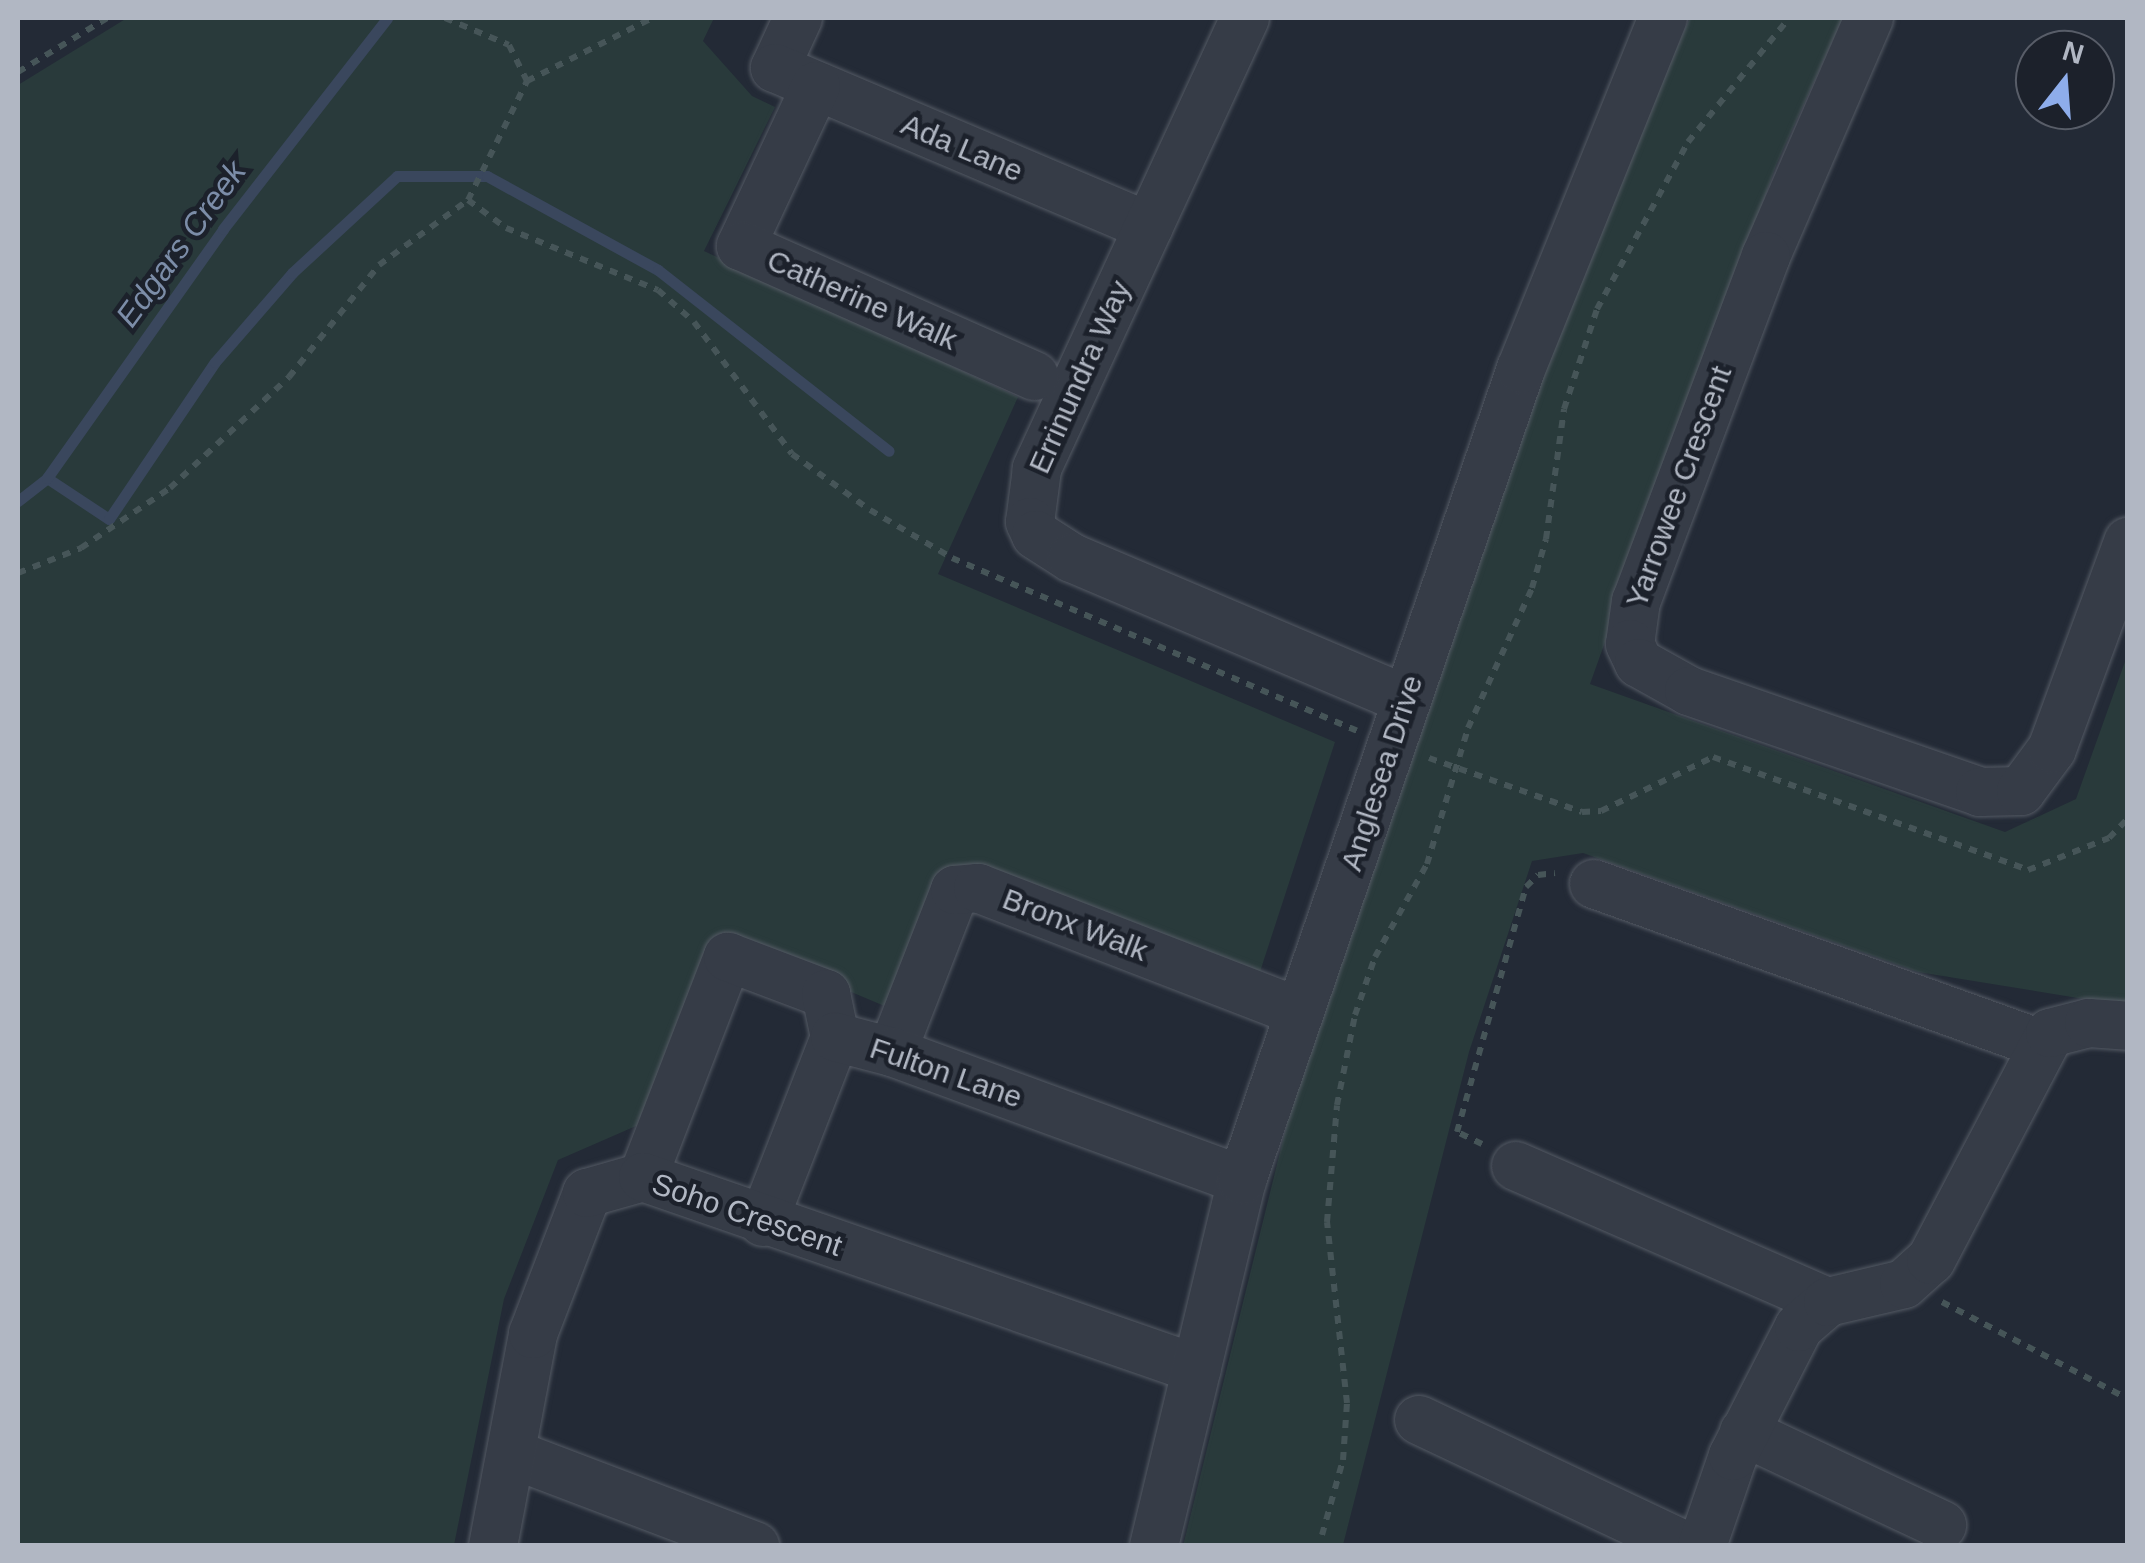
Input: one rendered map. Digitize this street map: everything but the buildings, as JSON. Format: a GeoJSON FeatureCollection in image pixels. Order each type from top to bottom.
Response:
{"type":"FeatureCollection","features":[{"type":"Feature","properties":{"kind":"street"},"geometry":{"type":"LineString","coordinates":[[795,77],[798,18]]}},
{"type":"Feature","properties":{"kind":"street","name":"Errinundra Way"},"geometry":{"type":"LineString","coordinates":[[1245,18],[1036,469],[1027,508],[1036,535],[1072,558],[1398,722]]}},
{"type":"Feature","properties":{"kind":"street","name":"Anglesea Drive"},"geometry":{"type":"LineString","coordinates":[[1154,1546],[1242,1180],[1521,369],[1663,18]]}},
{"type":"Feature","properties":{"kind":"street","name":"Yarrowee Crescent"},"geometry":{"type":"LineString","coordinates":[[1868,18],[1766,256],[1636,601],[1630,644],[1639,663],[1689,691],[1980,792],[2021,791],[2052,749],[2128,542]]}},
{"type":"Feature","properties":{"kind":"street","name":"Ada Lane"},"geometry":{"type":"LineString","coordinates":[[795,77],[1149,227]]}},
{"type":"Feature","properties":{"kind":"street","name":"Catherine Walk"},"geometry":{"type":"LineString","coordinates":[[795,77],[740,246],[1036,376]]}},
{"type":"Feature","properties":{"kind":"street"},"geometry":{"type":"LineString","coordinates":[[1594,884],[2040,1044]]}},
{"type":"Feature","properties":{"kind":"street","name":"Bronx Walk"},"geometry":{"type":"LineString","coordinates":[[892,1052],[955,890],[978,888],[1299,1012]]}},
{"type":"Feature","properties":{"kind":"street"},"geometry":{"type":"LineString","coordinates":[[643,1176],[728,957],[826,994],[835,1037]]}},
{"type":"Feature","properties":{"kind":"street"},"geometry":{"type":"LineString","coordinates":[[1702,1546],[1744,1432],[1799,1327],[1828,1302],[1904,1284],[1951,1230],[2040,1044],[2066,1025],[2128,1026]]}},
{"type":"Feature","properties":{"kind":"street","name":"Fulton Lane"},"geometry":{"type":"LineString","coordinates":[[764,1222],[835,1037],[892,1052],[1242,1180]]}},
{"type":"Feature","properties":{"kind":"street"},"geometry":{"type":"LineString","coordinates":[[1516,1166],[1828,1302]]}},
{"type":"Feature","properties":{"kind":"street","name":"Soho Crescent"},"geometry":{"type":"LineString","coordinates":[[494,1546],[515,1456],[533,1334],[587,1194],[643,1176],[764,1222],[1197,1368]]}},
{"type":"Feature","properties":{"kind":"street"},"geometry":{"type":"LineString","coordinates":[[1419,1420],[1686,1546]]}},
{"type":"Feature","properties":{"kind":"street"},"geometry":{"type":"LineString","coordinates":[[1744,1432],[1942,1526]]}},
{"type":"Feature","properties":{"kind":"street"},"geometry":{"type":"LineString","coordinates":[[515,1456],[756,1546]]}},
{"type":"Feature","properties":{"kind":"path"},"geometry":{"type":"LineString","coordinates":[[18,72],[108,18]]}},
{"type":"Feature","properties":{"kind":"path"},"geometry":{"type":"LineString","coordinates":[[444,18],[509,45],[526,81]]}},
{"type":"Feature","properties":{"kind":"path"},"geometry":{"type":"LineString","coordinates":[[18,573],[81,548],[170,488],[289,378],[379,265],[468,200],[526,81],[652,18]]}},
{"type":"Feature","properties":{"kind":"path"},"geometry":{"type":"LineString","coordinates":[[1322,1535],[1343,1460],[1346,1403],[1327,1222],[1337,1105],[1375,957],[1426,864],[1455,767],[1532,588],[1546,539],[1564,409],[1597,309],[1688,142],[1790,18]]}},
{"type":"Feature","properties":{"kind":"path"},"geometry":{"type":"LineString","coordinates":[[468,200],[506,228],[658,290],[694,322],[792,454],[870,510],[952,558],[1398,722],[1455,767],[1582,812],[1601,810],[1713,757],[2028,870],[2108,838],[2128,818]]}},
{"type":"Feature","properties":{"kind":"path"},"geometry":{"type":"LineString","coordinates":[[1516,1166],[1456,1132],[1526,887],[1538,875],[1589,872],[1594,884]]}},
{"type":"Feature","properties":{"kind":"path"},"geometry":{"type":"LineString","coordinates":[[1904,1284],[2128,1399]]}},
{"type":"Feature","properties":{"kind":"shaded area"},"geometry":{"type":"Polygon","coordinates":[[[127,18],[714,18],[703,41],[752,96],[775,107],[704,251],[1018,397],[938,574],[1335,742],[1256,984],[980,876],[894,1010],[730,941],[645,1129],[636,1126],[558,1160],[504,1299],[454,1545],[18,1545],[18,85],[127,18]]]}},
{"type":"Feature","properties":{"kind":"shaded area"},"geometry":{"type":"Polygon","coordinates":[[[1690,18],[1843,18],[1777,163],[1590,684],[2005,832],[2076,799],[2127,656],[2127,1006],[1918,972],[1583,853],[1532,861],[1469,1052],[1343,1545],[1183,1546],[1317,1002],[1535,367],[1690,18]]]}},
{"type":"Feature","properties":{"kind":"waterway","name":"Edgars Creek"},"geometry":{"type":"LineString","coordinates":[[18,501],[47,478],[223,229],[387,18]]}},
{"type":"Feature","properties":{"kind":"waterway"},"geometry":{"type":"LineString","coordinates":[[47,478],[109,519],[215,362],[292,273],[397,176],[487,176],[658,270],[889,451]]}}]}
